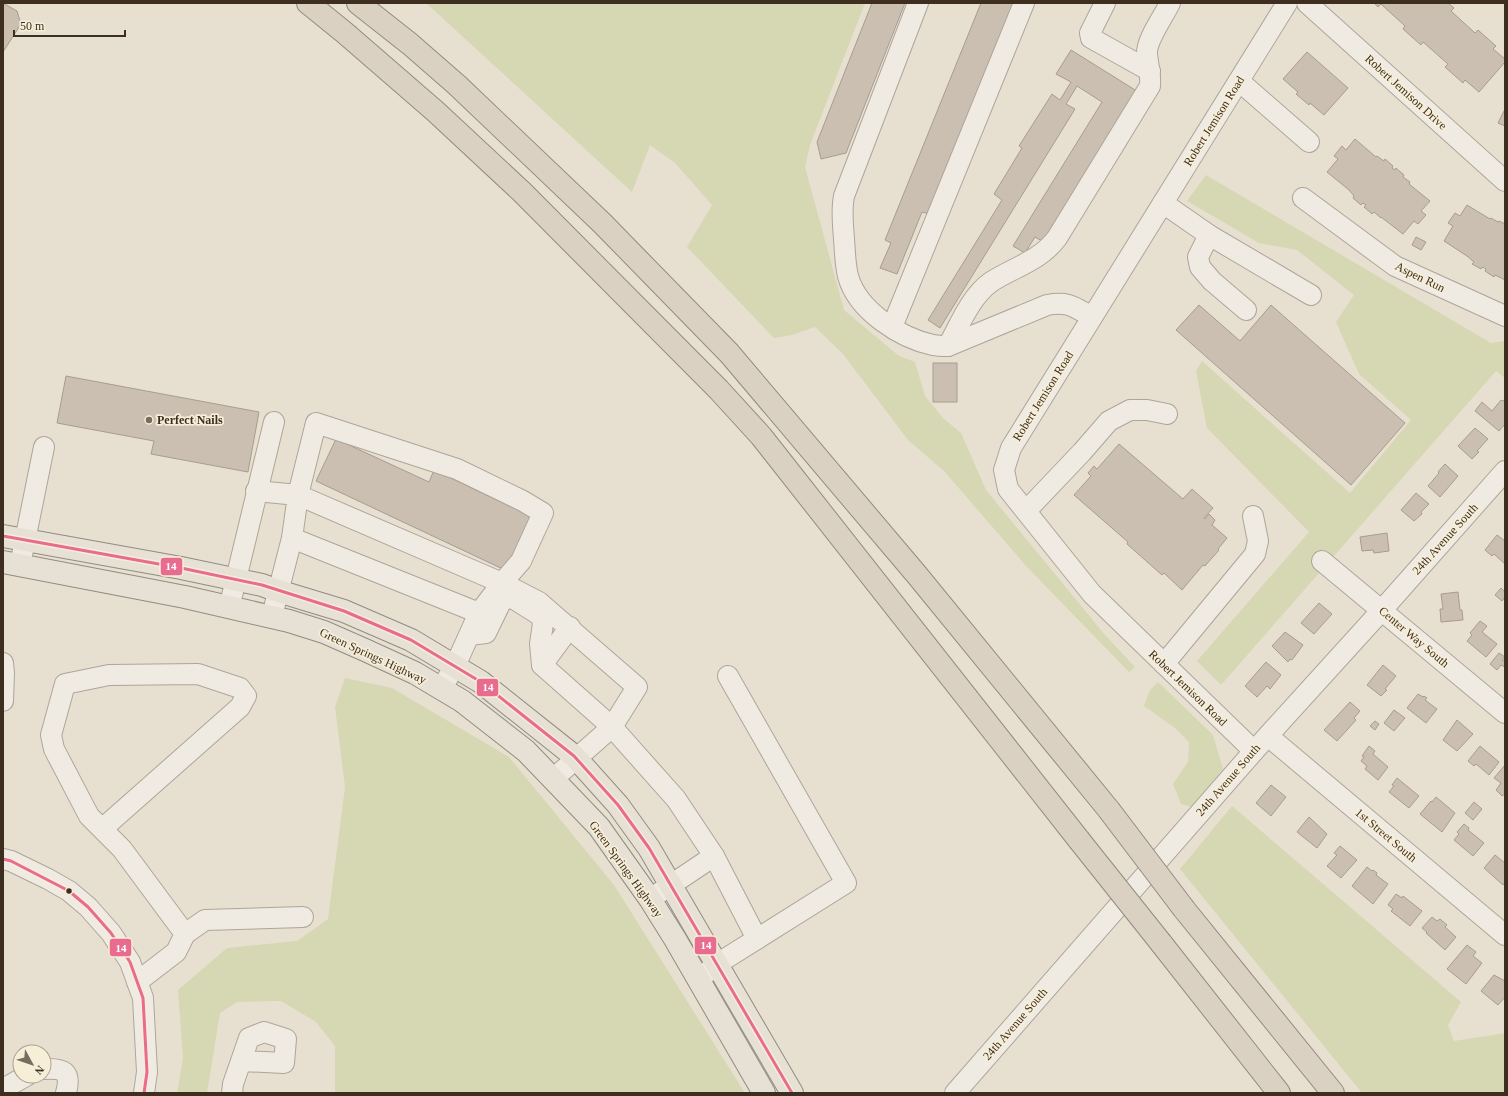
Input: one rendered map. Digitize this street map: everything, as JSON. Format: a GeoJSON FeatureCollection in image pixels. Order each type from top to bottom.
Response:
{"type":"FeatureCollection","features":[{"type":"Feature","properties":{"kind":"highway"},"geometry":{"type":"LineString","coordinates":[[308,3],[435,111],[522,192],[719,390],[761,436],[1279,1093]]}},
{"type":"Feature","properties":{"kind":"highway"},"geometry":{"type":"LineString","coordinates":[[358,3],[410,44],[457,85],[602,223],[729,353],[912,569],[1109,810],[1184,909],[1333,1093]]}},
{"type":"Feature","properties":{"kind":"main road","name":"Green Springs Highway"},"geometry":{"type":"LineString","coordinates":[[3,536],[181,568],[262,585],[344,611],[411,640],[481,682],[577,759],[618,805],[649,848],[792,1093]]}},
{"type":"Feature","properties":{"kind":"main road","name":"Green Springs Highway"},"geometry":{"type":"LineString","coordinates":[[11,564],[185,597],[229,608],[272,616],[324,632],[352,644],[415,673],[462,701],[526,751],[599,827],[650,899],[764,1093]]}},
{"type":"Feature","properties":{"kind":"street"},"geometry":{"type":"LineString","coordinates":[[918,3],[844,196],[841,208],[848,276],[856,293],[871,312],[892,327],[909,337],[934,345],[948,346],[1047,305],[1059,302],[1069,304],[1092,317]]}},
{"type":"Feature","properties":{"kind":"street"},"geometry":{"type":"LineString","coordinates":[[892,327],[1024,3]]}},
{"type":"Feature","properties":{"kind":"street"},"geometry":{"type":"LineString","coordinates":[[1105,3],[1090,32],[1091,38],[1150,70]]}},
{"type":"Feature","properties":{"kind":"street"},"geometry":{"type":"LineString","coordinates":[[948,346],[977,294],[991,282],[1042,254],[1050,247],[1150,86],[1150,70],[1147,54],[1149,44],[1170,3]]}},
{"type":"Feature","properties":{"kind":"street","name":"Robert Jemison Road"},"geometry":{"type":"LineString","coordinates":[[1254,751],[1092,594],[1008,488],[1004,470],[1011,448],[1287,3]]}},
{"type":"Feature","properties":{"kind":"street","name":"Robert Jemison Drive"},"geometry":{"type":"LineString","coordinates":[[1307,3],[1505,181]]}},
{"type":"Feature","properties":{"kind":"street"},"geometry":{"type":"LineString","coordinates":[[1239,81],[1309,142]]}},
{"type":"Feature","properties":{"kind":"street","name":"Aspen Run"},"geometry":{"type":"LineString","coordinates":[[1303,198],[1395,266],[1505,316]]}},
{"type":"Feature","properties":{"kind":"street"},"geometry":{"type":"LineString","coordinates":[[1163,202],[1209,235],[1311,295]]}},
{"type":"Feature","properties":{"kind":"street"},"geometry":{"type":"LineString","coordinates":[[1209,235],[1198,257],[1200,267],[1212,281],[1246,310]]}},
{"type":"Feature","properties":{"kind":"street"},"geometry":{"type":"LineString","coordinates":[[1026,511],[1109,421],[1130,410],[1147,410],[1167,414]]}},
{"type":"Feature","properties":{"kind":"street"},"geometry":{"type":"LineString","coordinates":[[229,608],[237,579],[256,491],[274,422]]}},
{"type":"Feature","properties":{"kind":"street"},"geometry":{"type":"LineString","coordinates":[[272,616],[292,538],[298,495],[316,423],[457,469],[543,513],[521,561],[478,613],[455,666],[441,689]]}},
{"type":"Feature","properties":{"kind":"street"},"geometry":{"type":"LineString","coordinates":[[11,564],[25,540],[44,447]]}},
{"type":"Feature","properties":{"kind":"street","name":"24th Avenue South"},"geometry":{"type":"LineString","coordinates":[[955,1093],[1254,751],[1382,610],[1501,484]]}},
{"type":"Feature","properties":{"kind":"street"},"geometry":{"type":"LineString","coordinates":[[256,491],[298,495],[502,583],[539,602],[570,627],[637,687],[612,728],[554,779]]}},
{"type":"Feature","properties":{"kind":"street"},"geometry":{"type":"LineString","coordinates":[[1164,664],[1255,554],[1258,542],[1253,516]]}},
{"type":"Feature","properties":{"kind":"street"},"geometry":{"type":"LineString","coordinates":[[292,538],[478,613]]}},
{"type":"Feature","properties":{"kind":"street","name":"Center Way South"},"geometry":{"type":"LineString","coordinates":[[1322,561],[1505,713]]}},
{"type":"Feature","properties":{"kind":"street"},"geometry":{"type":"LineString","coordinates":[[469,635],[486,633],[501,602],[506,598],[514,599],[541,616],[543,623],[540,644],[542,665],[612,728],[676,799],[714,856],[758,939]]}},
{"type":"Feature","properties":{"kind":"street"},"geometry":{"type":"LineString","coordinates":[[542,665],[570,627]]}},
{"type":"Feature","properties":{"kind":"street"},"geometry":{"type":"LineString","coordinates":[[3,663],[3,701]]}},
{"type":"Feature","properties":{"kind":"street"},"geometry":{"type":"LineString","coordinates":[[102,829],[240,707],[246,696],[240,688],[198,674],[108,675],[65,684],[51,735],[54,749],[89,816],[102,829],[122,849],[185,934]]}},
{"type":"Feature","properties":{"kind":"street"},"geometry":{"type":"LineString","coordinates":[[698,979],[717,964],[846,884],[728,676]]}},
{"type":"Feature","properties":{"kind":"street","name":"1st Street South"},"geometry":{"type":"LineString","coordinates":[[1268,736],[1505,935]]}},
{"type":"Feature","properties":{"kind":"street"},"geometry":{"type":"LineString","coordinates":[[650,899],[714,856]]}},
{"type":"Feature","properties":{"kind":"street"},"geometry":{"type":"LineString","coordinates":[[3,859],[11,861],[48,878],[69,891],[88,906],[111,933],[130,962],[143,998],[147,1065],[144,1093]]}},
{"type":"Feature","properties":{"kind":"street"},"geometry":{"type":"LineString","coordinates":[[137,982],[176,952],[185,934],[206,920],[303,917]]}},
{"type":"Feature","properties":{"kind":"street"},"geometry":{"type":"LineString","coordinates":[[232,1093],[233,1084],[241,1061]]}},
{"type":"Feature","properties":{"kind":"street"},"geometry":{"type":"LineString","coordinates":[[52,1068],[59,1068],[68,1078],[69,1084],[66,1093]]}},
{"type":"Feature","properties":{"kind":"street"},"geometry":{"type":"LineString","coordinates":[[3,1089],[12,1084]]}},
{"type":"Feature","properties":{"kind":"green space"},"geometry":{"type":"Polygon","coordinates":[[[426,3],[865,3],[810,145],[805,167],[844,310],[899,356],[915,362],[925,396],[943,418],[961,433],[986,490],[1105,635],[1135,667],[1129,672],[1027,567],[944,471],[908,440],[843,354],[815,327],[792,335],[774,338],[687,247],[712,205],[675,163],[650,145],[632,192],[426,3]]]}},
{"type":"Feature","properties":{"kind":"green space"},"geometry":{"type":"Polygon","coordinates":[[[1206,175],[1491,343],[1505,341],[1505,378],[1496,371],[1221,685],[1197,661],[1309,532],[1207,428],[1196,371],[1202,361],[1350,493],[1411,420],[1359,374],[1336,322],[1354,295],[1297,250],[1259,243],[1187,201],[1206,175]]]}},
{"type":"Feature","properties":{"kind":"green space"},"geometry":{"type":"Polygon","coordinates":[[[345,678],[392,688],[509,757],[614,885],[745,1093],[335,1093],[335,1046],[316,1022],[281,1001],[237,1002],[220,1013],[207,1093],[177,1093],[183,1058],[178,990],[227,948],[297,941],[328,919],[345,787],[335,707],[345,678]]]}},
{"type":"Feature","properties":{"kind":"green space"},"geometry":{"type":"Polygon","coordinates":[[[1158,682],[1213,735],[1223,769],[1192,807],[1181,804],[1173,784],[1188,762],[1189,742],[1175,728],[1144,706],[1150,690],[1158,682]]]}},
{"type":"Feature","properties":{"kind":"green space"},"geometry":{"type":"Polygon","coordinates":[[[1232,806],[1461,1002],[1448,1025],[1454,1041],[1505,1033],[1505,1093],[1362,1093],[1180,869],[1232,806]]]}},
{"type":"Feature","properties":{"kind":"building"},"geometry":{"type":"Polygon","coordinates":[[[3,3],[17,11],[21,24],[3,52],[3,3]]]}},
{"type":"Feature","properties":{"kind":"building"},"geometry":{"type":"Polygon","coordinates":[[[872,3],[905,3],[846,153],[821,159],[817,142],[872,3]]]}},
{"type":"Feature","properties":{"kind":"building"},"geometry":{"type":"Polygon","coordinates":[[[981,3],[1014,3],[929,214],[922,212],[897,274],[880,268],[891,243],[885,240],[981,3]]]}},
{"type":"Feature","properties":{"kind":"building"},"geometry":{"type":"Polygon","coordinates":[[[1374,3],[1448,3],[1454,8],[1451,11],[1475,33],[1478,30],[1496,46],[1493,49],[1505,59],[1505,62],[1479,92],[1465,80],[1463,83],[1445,67],[1448,64],[1423,42],[1421,45],[1403,29],[1405,26],[1381,4],[1378,7],[1374,3]]]}},
{"type":"Feature","properties":{"kind":"building"},"geometry":{"type":"Polygon","coordinates":[[[1071,50],[1140,93],[1047,244],[1035,237],[1025,253],[1013,246],[1102,102],[1077,86],[1066,104],[1075,109],[940,328],[928,320],[1002,200],[994,194],[1022,148],[1019,146],[1052,94],[1060,100],[1071,82],[1056,74],[1071,50]]]}},
{"type":"Feature","properties":{"kind":"building"},"geometry":{"type":"Polygon","coordinates":[[[1307,52],[1348,88],[1324,115],[1296,94],[1298,92],[1283,79],[1307,52]]]}},
{"type":"Feature","properties":{"kind":"building"},"geometry":{"type":"Polygon","coordinates":[[[1505,109],[1505,126],[1498,123],[1505,109]]]}},
{"type":"Feature","properties":{"kind":"building"},"geometry":{"type":"Polygon","coordinates":[[[1355,139],[1376,157],[1377,156],[1384,161],[1385,159],[1393,166],[1392,168],[1395,170],[1396,168],[1404,175],[1403,177],[1410,182],[1409,184],[1430,201],[1421,211],[1426,215],[1418,224],[1414,221],[1403,234],[1374,212],[1372,214],[1364,207],[1366,205],[1363,203],[1361,205],[1353,198],[1354,196],[1349,190],[1327,172],[1338,159],[1334,156],[1342,146],[1346,150],[1355,139]]]}},
{"type":"Feature","properties":{"kind":"building"},"geometry":{"type":"Polygon","coordinates":[[[1467,205],[1490,219],[1491,218],[1505,224],[1505,280],[1495,275],[1494,277],[1485,271],[1486,269],[1483,267],[1481,269],[1472,264],[1474,262],[1467,256],[1444,241],[1453,226],[1448,223],[1455,213],[1460,216],[1467,205]]]}},
{"type":"Feature","properties":{"kind":"building"},"geometry":{"type":"Polygon","coordinates":[[[1416,237],[1426,242],[1421,250],[1412,245],[1416,237]]]}},
{"type":"Feature","properties":{"kind":"building"},"geometry":{"type":"Polygon","coordinates":[[[1199,305],[1240,341],[1271,305],[1405,423],[1351,485],[1176,330],[1199,305]]]}},
{"type":"Feature","properties":{"kind":"building"},"geometry":{"type":"Polygon","coordinates":[[[933,363],[957,363],[957,402],[933,402],[933,363]]]}},
{"type":"Feature","properties":{"kind":"building"},"geometry":{"type":"Polygon","coordinates":[[[66,376],[259,412],[248,472],[151,454],[154,441],[57,423],[66,376]]]}},
{"type":"Feature","properties":{"kind":"building"},"geometry":{"type":"Polygon","coordinates":[[[1505,399],[1505,424],[1499,431],[1475,411],[1482,402],[1492,411],[1501,400],[1503,401],[1505,399]]]}},
{"type":"Feature","properties":{"kind":"building"},"geometry":{"type":"Polygon","coordinates":[[[1475,428],[1488,439],[1472,459],[1458,446],[1475,428]]]}},
{"type":"Feature","properties":{"kind":"building"},"geometry":{"type":"Polygon","coordinates":[[[336,439],[429,482],[434,470],[533,517],[507,571],[316,481],[336,439]]]}},
{"type":"Feature","properties":{"kind":"building"},"geometry":{"type":"Polygon","coordinates":[[[1119,444],[1183,499],[1192,489],[1213,508],[1204,518],[1205,519],[1209,514],[1215,520],[1212,525],[1227,538],[1218,549],[1219,550],[1205,566],[1203,565],[1182,590],[1164,573],[1162,575],[1127,544],[1128,542],[1074,495],[1091,476],[1088,473],[1094,466],[1097,469],[1119,444]]]}},
{"type":"Feature","properties":{"kind":"building"},"geometry":{"type":"Polygon","coordinates":[[[1445,464],[1458,476],[1440,497],[1428,486],[1445,464]]]}},
{"type":"Feature","properties":{"kind":"building"},"geometry":{"type":"Polygon","coordinates":[[[1416,493],[1429,504],[1421,512],[1422,514],[1414,521],[1401,510],[1416,493]]]}},
{"type":"Feature","properties":{"kind":"building"},"geometry":{"type":"Polygon","coordinates":[[[1387,533],[1389,551],[1374,553],[1373,550],[1362,551],[1360,537],[1387,533]]]}},
{"type":"Feature","properties":{"kind":"building"},"geometry":{"type":"Polygon","coordinates":[[[1497,535],[1505,541],[1505,564],[1494,554],[1492,556],[1485,550],[1497,535]]]}},
{"type":"Feature","properties":{"kind":"building"},"geometry":{"type":"Polygon","coordinates":[[[1501,588],[1505,592],[1505,597],[1502,601],[1495,595],[1501,588]]]}},
{"type":"Feature","properties":{"kind":"building"},"geometry":{"type":"Polygon","coordinates":[[[1458,592],[1463,620],[1441,622],[1440,609],[1443,609],[1441,594],[1458,592]]]}},
{"type":"Feature","properties":{"kind":"building"},"geometry":{"type":"Polygon","coordinates":[[[1319,603],[1332,614],[1314,634],[1301,623],[1319,603]]]}},
{"type":"Feature","properties":{"kind":"building"},"geometry":{"type":"Polygon","coordinates":[[[1480,621],[1487,626],[1482,632],[1497,644],[1486,657],[1467,641],[1472,635],[1470,633],[1480,621]]]}},
{"type":"Feature","properties":{"kind":"building"},"geometry":{"type":"Polygon","coordinates":[[[1285,632],[1303,645],[1292,660],[1290,659],[1288,662],[1272,646],[1285,632]]]}},
{"type":"Feature","properties":{"kind":"building"},"geometry":{"type":"Polygon","coordinates":[[[1499,653],[1505,657],[1502,660],[1505,660],[1505,667],[1501,665],[1497,670],[1490,664],[1499,653]]]}},
{"type":"Feature","properties":{"kind":"building"},"geometry":{"type":"Polygon","coordinates":[[[1266,662],[1281,675],[1270,689],[1267,686],[1257,697],[1245,686],[1266,662]]]}},
{"type":"Feature","properties":{"kind":"building"},"geometry":{"type":"Polygon","coordinates":[[[1383,665],[1396,676],[1381,696],[1367,685],[1383,665]]]}},
{"type":"Feature","properties":{"kind":"building"},"geometry":{"type":"Polygon","coordinates":[[[1418,694],[1427,698],[1425,700],[1437,709],[1426,723],[1407,708],[1418,694]]]}},
{"type":"Feature","properties":{"kind":"building"},"geometry":{"type":"Polygon","coordinates":[[[1350,702],[1360,711],[1354,718],[1356,720],[1337,741],[1324,730],[1350,702]]]}},
{"type":"Feature","properties":{"kind":"building"},"geometry":{"type":"Polygon","coordinates":[[[1394,710],[1405,718],[1394,731],[1384,723],[1394,710]]]}},
{"type":"Feature","properties":{"kind":"building"},"geometry":{"type":"Polygon","coordinates":[[[1457,720],[1473,734],[1457,751],[1443,740],[1457,720]]]}},
{"type":"Feature","properties":{"kind":"building"},"geometry":{"type":"Polygon","coordinates":[[[1375,721],[1379,724],[1375,730],[1370,726],[1375,721]]]}},
{"type":"Feature","properties":{"kind":"building"},"geometry":{"type":"Polygon","coordinates":[[[1369,746],[1375,751],[1373,754],[1388,767],[1378,780],[1365,769],[1367,766],[1361,761],[1364,757],[1362,756],[1369,746]]]}},
{"type":"Feature","properties":{"kind":"building"},"geometry":{"type":"Polygon","coordinates":[[[1480,746],[1499,762],[1489,775],[1476,764],[1474,766],[1468,761],[1480,746]]]}},
{"type":"Feature","properties":{"kind":"building"},"geometry":{"type":"Polygon","coordinates":[[[1505,765],[1505,794],[1502,796],[1496,790],[1501,783],[1494,778],[1505,765]]]}},
{"type":"Feature","properties":{"kind":"building"},"geometry":{"type":"Polygon","coordinates":[[[1397,778],[1419,796],[1409,808],[1389,792],[1394,786],[1392,785],[1397,778]]]}},
{"type":"Feature","properties":{"kind":"building"},"geometry":{"type":"Polygon","coordinates":[[[1271,785],[1286,797],[1271,816],[1256,803],[1271,785]]]}},
{"type":"Feature","properties":{"kind":"building"},"geometry":{"type":"Polygon","coordinates":[[[1436,797],[1455,813],[1442,832],[1420,814],[1436,797]]]}},
{"type":"Feature","properties":{"kind":"building"},"geometry":{"type":"Polygon","coordinates":[[[1474,802],[1482,809],[1473,820],[1465,813],[1474,802]]]}},
{"type":"Feature","properties":{"kind":"building"},"geometry":{"type":"Polygon","coordinates":[[[1309,817],[1327,834],[1317,848],[1297,832],[1309,817]]]}},
{"type":"Feature","properties":{"kind":"building"},"geometry":{"type":"Polygon","coordinates":[[[1464,824],[1469,828],[1468,830],[1484,843],[1473,856],[1454,840],[1459,834],[1457,832],[1464,824]]]}},
{"type":"Feature","properties":{"kind":"building"},"geometry":{"type":"Polygon","coordinates":[[[1340,846],[1357,860],[1341,878],[1327,866],[1337,855],[1334,853],[1340,846]]]}},
{"type":"Feature","properties":{"kind":"building"},"geometry":{"type":"Polygon","coordinates":[[[1495,855],[1505,863],[1505,882],[1503,885],[1484,868],[1495,855]]]}},
{"type":"Feature","properties":{"kind":"building"},"geometry":{"type":"Polygon","coordinates":[[[1367,867],[1377,873],[1376,875],[1388,884],[1373,904],[1352,886],[1367,867]]]}},
{"type":"Feature","properties":{"kind":"building"},"geometry":{"type":"Polygon","coordinates":[[[1396,894],[1402,898],[1403,896],[1422,911],[1410,926],[1391,911],[1393,909],[1388,905],[1396,894]]]}},
{"type":"Feature","properties":{"kind":"building"},"geometry":{"type":"Polygon","coordinates":[[[1432,917],[1437,921],[1440,919],[1447,925],[1445,927],[1456,937],[1445,950],[1422,928],[1432,917]]]}},
{"type":"Feature","properties":{"kind":"building"},"geometry":{"type":"Polygon","coordinates":[[[1467,945],[1476,952],[1473,956],[1482,963],[1466,984],[1447,969],[1467,945]]]}},
{"type":"Feature","properties":{"kind":"building"},"geometry":{"type":"Polygon","coordinates":[[[1494,975],[1505,981],[1505,997],[1498,1005],[1481,991],[1494,975]]]}},
{"type":"Feature","properties":{"kind":"transit line","name":"14"},"geometry":{"type":"LineString","coordinates":[[3,536],[181,568],[262,585],[344,611],[411,640],[481,682],[574,756],[618,805],[649,848],[792,1093]]}},
{"type":"Feature","properties":{"kind":"transit line","name":"14"},"geometry":{"type":"LineString","coordinates":[[3,859],[11,861],[69,891],[88,907],[111,933],[130,962],[143,998],[147,1072],[144,1093]]}},
{"type":"Feature","properties":{"kind":"place","name":"Perfect Nails"},"geometry":{"type":"Point","coordinates":[149,420]}}]}
